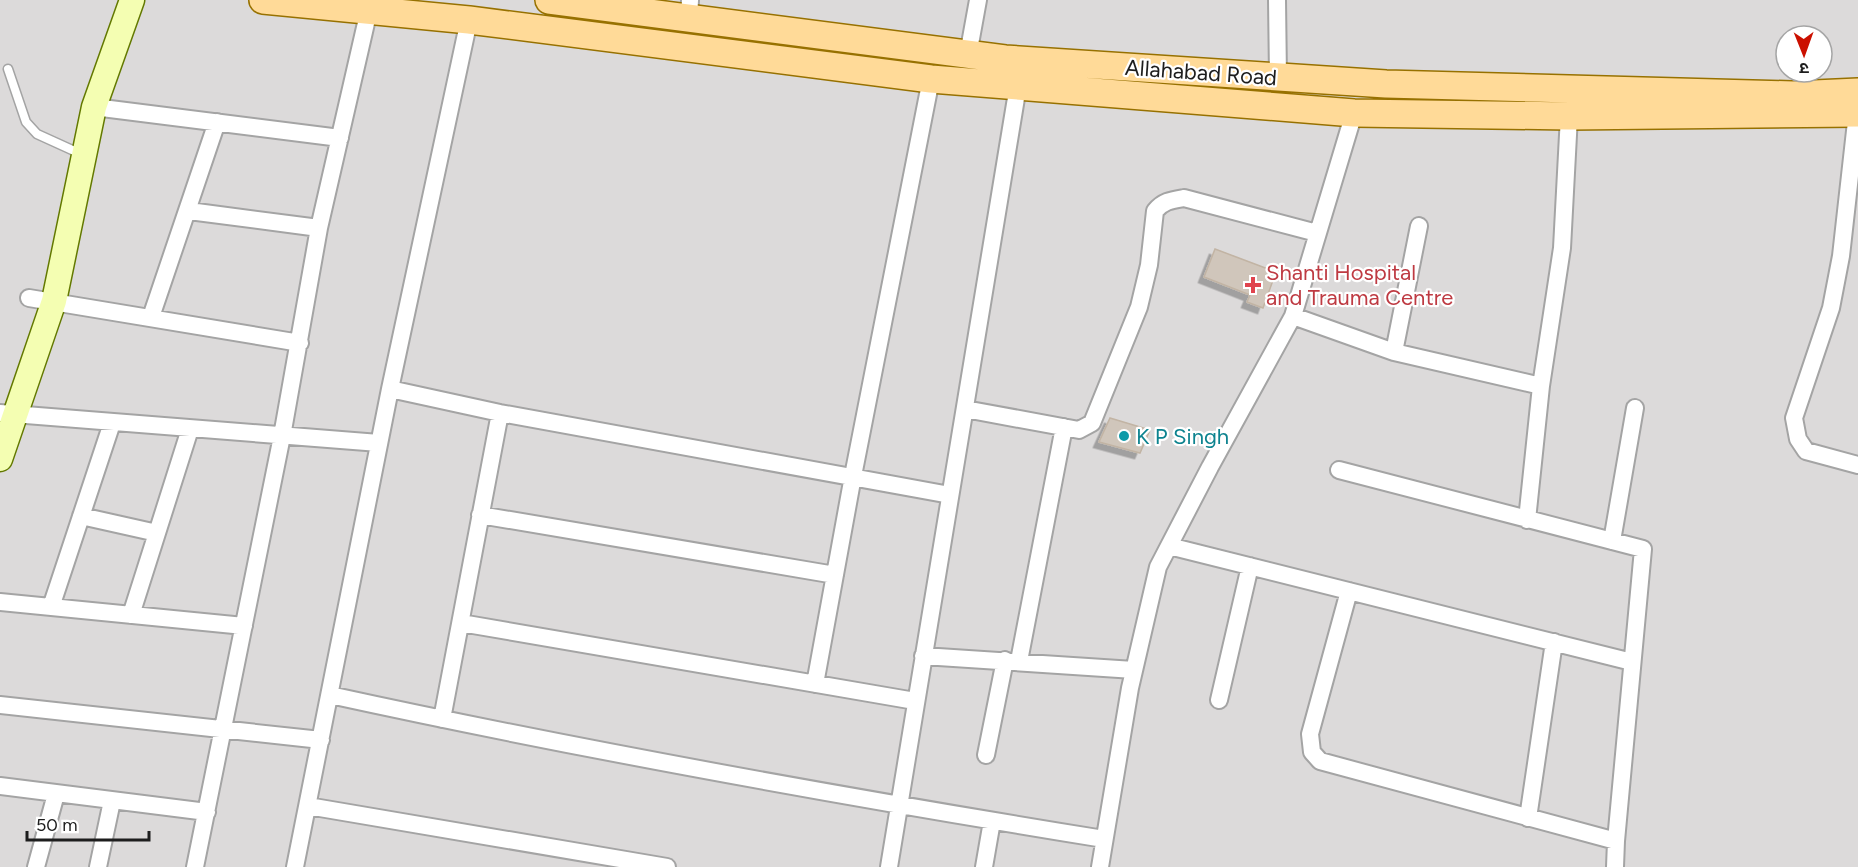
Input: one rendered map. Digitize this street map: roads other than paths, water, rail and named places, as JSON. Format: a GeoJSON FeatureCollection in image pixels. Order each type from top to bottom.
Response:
{"type":"FeatureCollection","features":[{"type":"Feature","properties":{"kind":"main road"},"geometry":{"type":"LineString","coordinates":[[263,0],[469,20],[931,79],[1354,113],[1569,116],[1858,106]]}},
{"type":"Feature","properties":{"kind":"main road","name":"Allahabad Road"},"geometry":{"type":"LineString","coordinates":[[559,1],[690,9],[968,55],[1005,59],[1398,85],[1769,95],[1858,106]]}},
{"type":"Feature","properties":{"kind":"street"},"geometry":{"type":"LineString","coordinates":[[0,459],[7,415],[54,301],[94,107],[132,0]]}},
{"type":"Feature","properties":{"kind":"street"},"geometry":{"type":"LineString","coordinates":[[968,55],[978,0]]}},
{"type":"Feature","properties":{"kind":"street"},"geometry":{"type":"LineString","coordinates":[[1277,0],[1278,77]]}},
{"type":"Feature","properties":{"kind":"street"},"geometry":{"type":"LineString","coordinates":[[195,867],[282,436],[319,228],[369,10]]}},
{"type":"Feature","properties":{"kind":"street"},"geometry":{"type":"LineString","coordinates":[[295,867],[390,388],[469,20]]}},
{"type":"Feature","properties":{"kind":"street"},"geometry":{"type":"LineString","coordinates":[[815,684],[853,476],[931,79]]}},
{"type":"Feature","properties":{"kind":"street"},"geometry":{"type":"LineString","coordinates":[[889,867],[1018,86]]}},
{"type":"Feature","properties":{"kind":"street"},"geometry":{"type":"LineString","coordinates":[[1858,106],[1841,255],[1831,308],[1794,418],[1798,439],[1806,451],[1858,465]]}},
{"type":"Feature","properties":{"kind":"street"},"geometry":{"type":"LineString","coordinates":[[94,107],[340,138]]}},
{"type":"Feature","properties":{"kind":"street"},"geometry":{"type":"LineString","coordinates":[[1100,867],[1134,670],[1158,567],[1293,316],[1354,113]]}},
{"type":"Feature","properties":{"kind":"street"},"geometry":{"type":"LineString","coordinates":[[1527,520],[1541,386],[1562,248],[1569,116]]}},
{"type":"Feature","properties":{"kind":"street"},"geometry":{"type":"LineString","coordinates":[[151,317],[189,211],[217,122]]}},
{"type":"Feature","properties":{"kind":"street"},"geometry":{"type":"LineString","coordinates":[[965,409],[1079,429],[1092,423],[1139,307],[1149,265],[1155,211],[1160,205],[1184,198],[1317,233]]}},
{"type":"Feature","properties":{"kind":"street"},"geometry":{"type":"LineString","coordinates":[[189,211],[319,228]]}},
{"type":"Feature","properties":{"kind":"street"},"geometry":{"type":"LineString","coordinates":[[1394,352],[1419,226]]}},
{"type":"Feature","properties":{"kind":"street"},"geometry":{"type":"LineString","coordinates":[[29,298],[300,343]]}},
{"type":"Feature","properties":{"kind":"street"},"geometry":{"type":"LineString","coordinates":[[1293,316],[1394,352],[1541,386]]}},
{"type":"Feature","properties":{"kind":"street"},"geometry":{"type":"LineString","coordinates":[[390,388],[500,413],[950,495]]}},
{"type":"Feature","properties":{"kind":"street"},"geometry":{"type":"LineString","coordinates":[[1612,541],[1635,408]]}},
{"type":"Feature","properties":{"kind":"street"},"geometry":{"type":"LineString","coordinates":[[442,719],[500,413]]}},
{"type":"Feature","properties":{"kind":"street"},"geometry":{"type":"LineString","coordinates":[[7,415],[379,443]]}},
{"type":"Feature","properties":{"kind":"street"},"geometry":{"type":"LineString","coordinates":[[51,607],[112,423]]}},
{"type":"Feature","properties":{"kind":"street"},"geometry":{"type":"LineString","coordinates":[[986,756],[1012,661],[1064,427]]}},
{"type":"Feature","properties":{"kind":"street"},"geometry":{"type":"LineString","coordinates":[[131,615],[190,429]]}},
{"type":"Feature","properties":{"kind":"street"},"geometry":{"type":"LineString","coordinates":[[1339,470],[1643,549],[1616,841],[1616,867]]}},
{"type":"Feature","properties":{"kind":"street"},"geometry":{"type":"LineString","coordinates":[[480,514],[835,574]]}},
{"type":"Feature","properties":{"kind":"street"},"geometry":{"type":"LineString","coordinates":[[81,516],[157,533]]}},
{"type":"Feature","properties":{"kind":"street"},"geometry":{"type":"LineString","coordinates":[[1169,546],[1632,662]]}},
{"type":"Feature","properties":{"kind":"street"},"geometry":{"type":"LineString","coordinates":[[1219,700],[1250,566]]}},
{"type":"Feature","properties":{"kind":"street"},"geometry":{"type":"LineString","coordinates":[[1349,591],[1310,734],[1312,752],[1320,761],[1616,841]]}},
{"type":"Feature","properties":{"kind":"street"},"geometry":{"type":"LineString","coordinates":[[0,602],[244,626]]}},
{"type":"Feature","properties":{"kind":"street"},"geometry":{"type":"LineString","coordinates":[[461,623],[915,701]]}},
{"type":"Feature","properties":{"kind":"street"},"geometry":{"type":"LineString","coordinates":[[1528,818],[1554,642]]}},
{"type":"Feature","properties":{"kind":"street"},"geometry":{"type":"LineString","coordinates":[[923,656],[1134,670]]}},
{"type":"Feature","properties":{"kind":"street"},"geometry":{"type":"LineString","coordinates":[[330,695],[442,719],[899,806],[1104,839]]}},
{"type":"Feature","properties":{"kind":"street"},"geometry":{"type":"LineString","coordinates":[[0,705],[321,740]]}},
{"type":"Feature","properties":{"kind":"street"},"geometry":{"type":"LineString","coordinates":[[0,786],[207,812]]}},
{"type":"Feature","properties":{"kind":"street"},"geometry":{"type":"LineString","coordinates":[[36,867],[56,794]]}},
{"type":"Feature","properties":{"kind":"street"},"geometry":{"type":"LineString","coordinates":[[98,867],[112,801]]}},
{"type":"Feature","properties":{"kind":"street"},"geometry":{"type":"LineString","coordinates":[[308,806],[666,867]]}},
{"type":"Feature","properties":{"kind":"street"},"geometry":{"type":"LineString","coordinates":[[984,867],[992,821]]}},
{"type":"Feature","properties":{"kind":"lane"},"geometry":{"type":"LineString","coordinates":[[8,69],[26,122],[37,134],[84,155]]}},
{"type":"Feature","properties":{"kind":"place","name":"Shanti Hospital and Trauma Centre"},"geometry":{"type":"Point","coordinates":[1253,285]}},
{"type":"Feature","properties":{"kind":"place","name":"K P Singh"},"geometry":{"type":"Point","coordinates":[1124,436]}}]}
